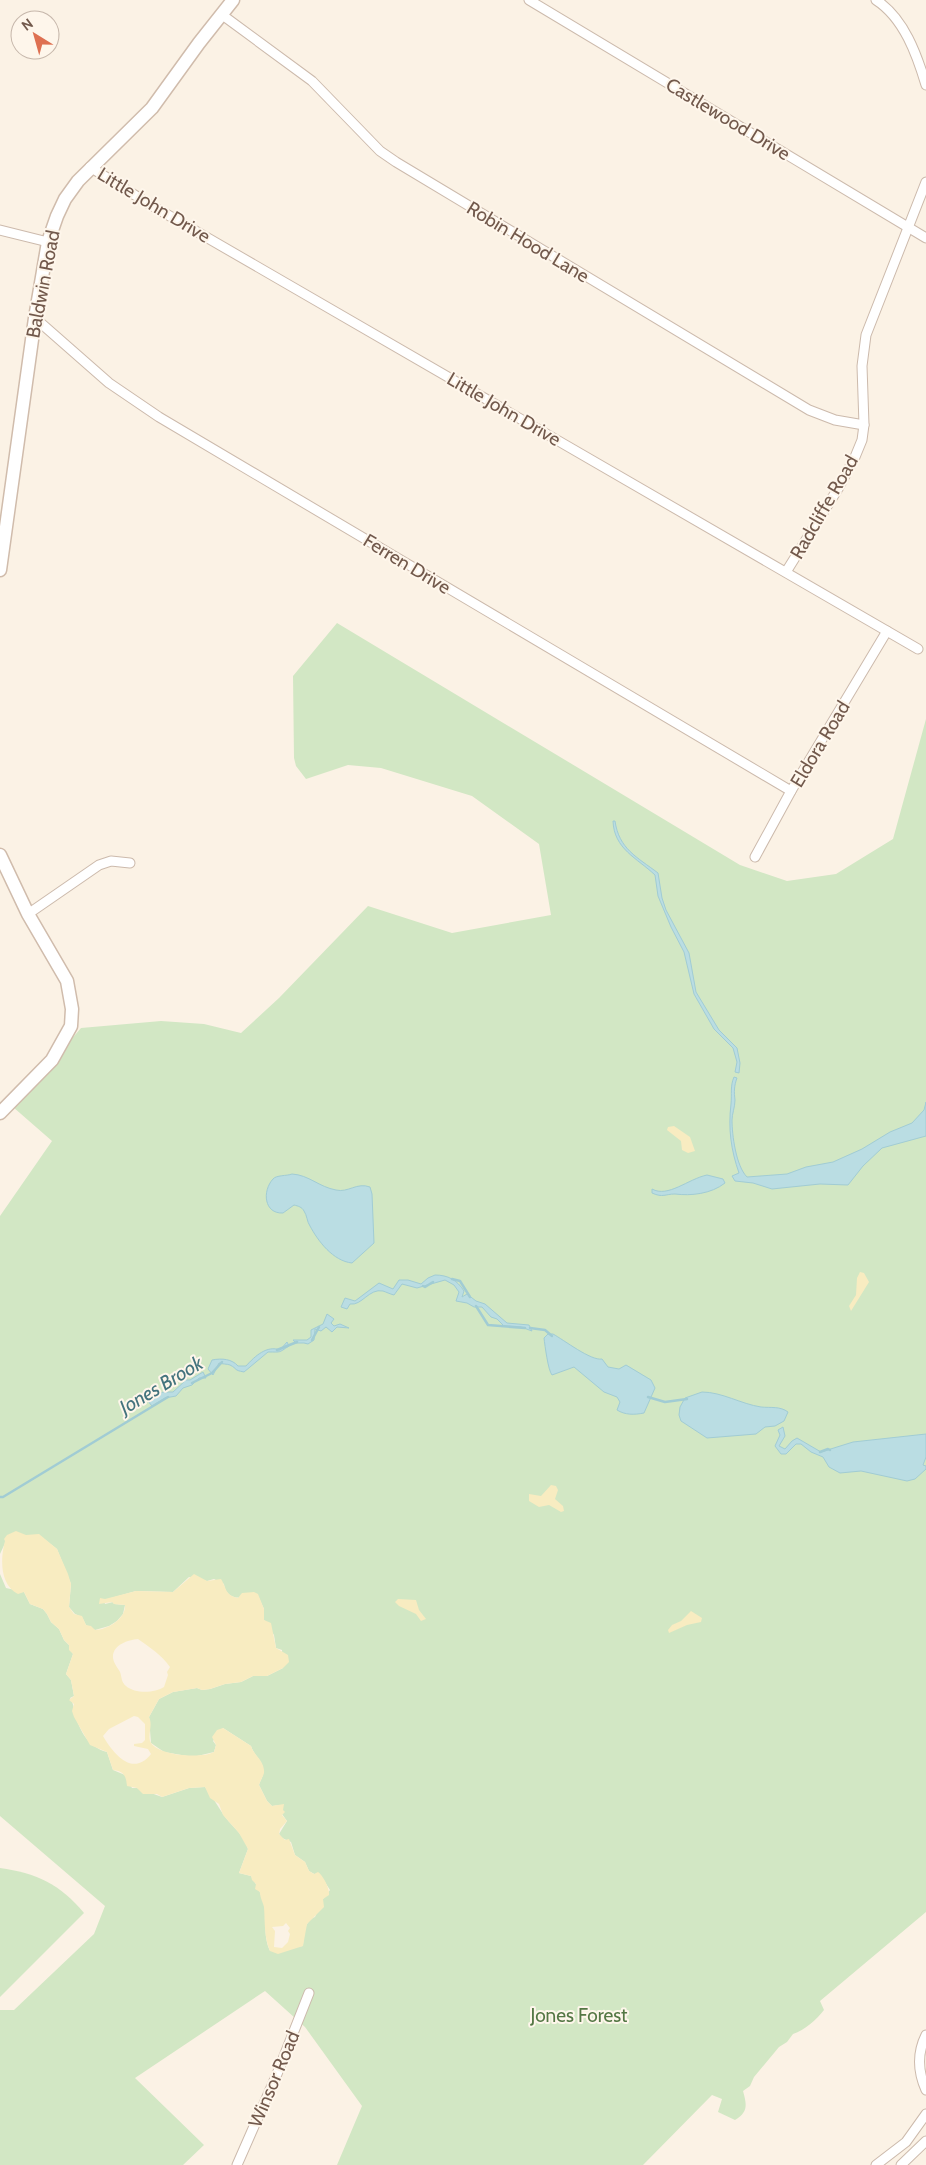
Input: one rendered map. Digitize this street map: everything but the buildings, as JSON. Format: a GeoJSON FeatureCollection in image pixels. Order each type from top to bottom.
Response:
{"type":"FeatureCollection","features":[{"type":"Feature","properties":{"kind":"street","name":"Baldwin Road"},"geometry":{"type":"LineString","coordinates":[[0,570],[35,318],[48,242],[65,199],[90,167],[152,108],[233,0]]}},
{"type":"Feature","properties":{"kind":"street","name":"Castlewood Drive"},"geometry":{"type":"LineString","coordinates":[[529,0],[926,238]]}},
{"type":"Feature","properties":{"kind":"street"},"geometry":{"type":"LineString","coordinates":[[876,0],[888,9],[898,22],[913,49],[926,85]]}},
{"type":"Feature","properties":{"kind":"street","name":"Robin Hood Lane"},"geometry":{"type":"LineString","coordinates":[[221,14],[312,81],[380,151],[396,162],[810,410],[835,420],[864,425]]}},
{"type":"Feature","properties":{"kind":"street","name":"Little John Drive"},"geometry":{"type":"LineString","coordinates":[[90,167],[150,204],[918,650]]}},
{"type":"Feature","properties":{"kind":"street","name":"Radcliffe Road"},"geometry":{"type":"LineString","coordinates":[[786,572],[839,487],[862,440],[864,425],[862,366],[866,335],[926,182]]}},
{"type":"Feature","properties":{"kind":"street"},"geometry":{"type":"LineString","coordinates":[[0,230],[48,242]]}},
{"type":"Feature","properties":{"kind":"street","name":"Ferren Drive"},"geometry":{"type":"LineString","coordinates":[[35,318],[108,384],[159,417],[792,791]]}},
{"type":"Feature","properties":{"kind":"street","name":"Eldora Road"},"geometry":{"type":"LineString","coordinates":[[756,857],[792,791],[887,632]]}},
{"type":"Feature","properties":{"kind":"street"},"geometry":{"type":"LineString","coordinates":[[0,855],[28,914],[67,981],[72,999],[72,1026],[52,1060],[0,1113]]}},
{"type":"Feature","properties":{"kind":"street"},"geometry":{"type":"LineString","coordinates":[[28,914],[99,865],[111,861],[130,863]]}},
{"type":"Feature","properties":{"kind":"street","name":"Winsor Road"},"geometry":{"type":"LineString","coordinates":[[237,2165],[277,2074],[309,1993]]}},
{"type":"Feature","properties":{"kind":"street"},"geometry":{"type":"LineString","coordinates":[[926,2035],[921,2049],[919,2064],[926,2090]]}},
{"type":"Feature","properties":{"kind":"street"},"geometry":{"type":"LineString","coordinates":[[876,2165],[906,2142],[926,2114]]}},
{"type":"Feature","properties":{"kind":"street"},"geometry":{"type":"LineString","coordinates":[[900,2165],[926,2141]]}},
{"type":"Feature","properties":{"kind":"green space","name":"Jones Forest"},"geometry":{"type":"Polygon","coordinates":[[[337,623],[740,865],[787,881],[836,874],[893,839],[926,719],[926,1912],[820,2001],[824,2010],[821,2014],[802,2030],[793,2034],[787,2042],[779,2047],[754,2077],[750,2086],[743,2091],[745,2108],[739,2117],[735,2120],[718,2112],[722,2099],[712,2095],[643,2165],[337,2165],[362,2106],[305,2027],[265,1991],[135,2078],[204,2145],[183,2165],[0,2165],[0,2010],[14,2010],[94,1934],[105,1906],[0,1816],[0,1574],[6,1588],[24,1592],[30,1604],[43,1609],[69,1645],[73,1654],[66,1674],[71,1680],[74,1696],[70,1698],[74,1712],[82,1732],[90,1742],[100,1750],[107,1752],[113,1770],[125,1775],[132,1788],[162,1797],[189,1788],[205,1787],[226,1818],[240,1834],[248,1849],[239,1873],[251,1876],[260,1893],[264,1904],[266,1938],[270,1951],[303,1946],[307,1925],[315,1917],[323,1899],[330,1890],[323,1879],[309,1871],[305,1862],[295,1855],[291,1842],[282,1838],[279,1834],[287,1821],[282,1814],[282,1806],[272,1806],[267,1801],[259,1785],[263,1776],[263,1769],[251,1746],[223,1728],[213,1741],[216,1745],[214,1752],[193,1757],[164,1752],[151,1743],[149,1717],[159,1699],[173,1692],[197,1688],[202,1690],[210,1689],[225,1684],[241,1682],[253,1676],[267,1676],[283,1668],[282,1650],[276,1648],[274,1635],[264,1620],[264,1609],[259,1598],[237,1598],[228,1594],[224,1584],[214,1579],[207,1581],[189,1577],[173,1592],[136,1591],[104,1600],[105,1604],[113,1602],[114,1604],[125,1605],[123,1614],[109,1626],[95,1630],[86,1625],[82,1617],[75,1614],[69,1607],[71,1584],[57,1549],[39,1535],[6,1541],[0,1554],[0,1216],[52,1141],[13,1107],[81,1028],[161,1021],[204,1024],[241,1033],[279,998],[368,906],[452,933],[551,915],[539,844],[472,796],[381,768],[348,765],[306,779],[296,766],[294,758],[293,676],[337,623]]]}},
{"type":"Feature","properties":{"kind":"green space"},"geometry":{"type":"Polygon","coordinates":[[[0,1868],[25,1873],[56,1887],[66,1894],[84,1913],[0,1997],[0,1868]]]}},
{"type":"Feature","properties":{"kind":"sand"},"geometry":{"type":"Polygon","coordinates":[[[674,1126],[690,1137],[695,1151],[688,1153],[682,1150],[681,1141],[667,1130],[668,1127],[674,1126]]]}},
{"type":"Feature","properties":{"kind":"sand"},"geometry":{"type":"Polygon","coordinates":[[[860,1272],[864,1273],[869,1282],[851,1311],[849,1306],[856,1295],[857,1278],[860,1272]]]}},
{"type":"Feature","properties":{"kind":"sand"},"geometry":{"type":"Polygon","coordinates":[[[551,1485],[556,1486],[558,1490],[555,1499],[563,1506],[564,1511],[561,1512],[549,1505],[539,1507],[529,1501],[529,1494],[541,1496],[551,1485]]]}},
{"type":"Feature","properties":{"kind":"sand"},"geometry":{"type":"Polygon","coordinates":[[[16,1531],[26,1535],[39,1534],[57,1549],[71,1584],[69,1607],[74,1614],[82,1616],[86,1625],[91,1626],[95,1630],[100,1630],[115,1623],[122,1615],[125,1605],[112,1602],[99,1604],[100,1598],[105,1599],[136,1591],[173,1592],[194,1574],[207,1581],[221,1579],[227,1591],[234,1597],[238,1598],[242,1593],[254,1592],[258,1594],[264,1609],[264,1620],[271,1623],[276,1648],[288,1655],[289,1662],[283,1668],[267,1676],[253,1676],[241,1682],[225,1684],[210,1689],[202,1690],[197,1688],[173,1692],[159,1699],[149,1717],[151,1723],[150,1741],[154,1746],[169,1753],[190,1756],[208,1754],[214,1752],[216,1745],[212,1737],[217,1730],[223,1728],[251,1746],[263,1765],[264,1773],[259,1785],[267,1801],[272,1806],[284,1804],[283,1810],[285,1812],[282,1815],[287,1821],[280,1829],[279,1834],[285,1840],[289,1839],[295,1855],[305,1862],[309,1871],[314,1874],[318,1872],[320,1874],[328,1889],[329,1895],[323,1899],[324,1907],[307,1924],[303,1946],[278,1954],[270,1951],[260,1892],[255,1889],[256,1884],[251,1876],[239,1873],[248,1849],[239,1833],[223,1815],[219,1804],[210,1798],[205,1787],[189,1788],[162,1797],[157,1794],[143,1794],[137,1788],[127,1786],[124,1775],[113,1770],[107,1752],[90,1745],[74,1717],[72,1711],[74,1704],[69,1700],[74,1696],[71,1680],[66,1674],[73,1654],[69,1650],[69,1645],[43,1609],[30,1604],[24,1592],[18,1594],[12,1590],[5,1578],[2,1556],[4,1539],[7,1535],[16,1531]],[[138,1639],[121,1644],[113,1653],[113,1658],[122,1681],[130,1689],[134,1690],[145,1692],[160,1689],[164,1687],[170,1667],[159,1655],[138,1639]],[[134,1716],[109,1729],[103,1736],[124,1761],[137,1764],[144,1761],[151,1754],[148,1749],[134,1746],[134,1744],[142,1743],[145,1740],[145,1724],[138,1717],[134,1716]],[[286,1923],[283,1926],[272,1927],[275,1931],[274,1947],[282,1948],[288,1942],[290,1934],[288,1931],[290,1928],[286,1923]]]}},
{"type":"Feature","properties":{"kind":"sand"},"geometry":{"type":"Polygon","coordinates":[[[398,1599],[416,1600],[419,1610],[426,1619],[421,1621],[416,1614],[399,1606],[395,1602],[398,1599]]]}},
{"type":"Feature","properties":{"kind":"sand"},"geometry":{"type":"Polygon","coordinates":[[[691,1611],[702,1618],[701,1622],[687,1625],[669,1633],[668,1630],[672,1625],[681,1621],[691,1611]]]}},
{"type":"Feature","properties":{"kind":"water"},"geometry":{"type":"Polygon","coordinates":[[[613,821],[615,821],[620,839],[630,852],[658,873],[666,910],[689,953],[696,992],[719,1030],[737,1048],[740,1063],[739,1073],[735,1072],[737,1062],[733,1048],[714,1029],[694,994],[684,952],[658,896],[655,875],[622,846],[614,831],[613,821]]]}},
{"type":"Feature","properties":{"kind":"water"},"geometry":{"type":"Polygon","coordinates":[[[734,1077],[737,1078],[732,1118],[735,1150],[740,1166],[747,1177],[787,1174],[806,1167],[833,1162],[862,1149],[890,1132],[912,1123],[924,1110],[926,1102],[926,1136],[882,1148],[863,1166],[848,1185],[820,1184],[772,1189],[753,1183],[735,1181],[732,1176],[739,1173],[732,1148],[730,1131],[734,1077]]]}},
{"type":"Feature","properties":{"kind":"water"},"geometry":{"type":"Polygon","coordinates":[[[292,1174],[304,1176],[324,1186],[340,1191],[361,1186],[370,1187],[374,1243],[352,1263],[332,1254],[322,1244],[313,1232],[301,1208],[294,1205],[283,1213],[272,1210],[269,1206],[266,1195],[269,1184],[277,1177],[292,1174]]]}},
{"type":"Feature","properties":{"kind":"water"},"geometry":{"type":"Polygon","coordinates":[[[707,1175],[723,1179],[725,1183],[714,1190],[688,1195],[661,1196],[652,1193],[652,1189],[658,1191],[671,1190],[707,1175]]]}},
{"type":"Feature","properties":{"kind":"water"},"geometry":{"type":"Polygon","coordinates":[[[435,1275],[448,1277],[455,1281],[464,1291],[462,1297],[467,1294],[476,1301],[485,1304],[507,1323],[529,1325],[532,1331],[521,1327],[504,1326],[497,1319],[491,1317],[482,1307],[474,1307],[467,1303],[456,1301],[459,1292],[454,1285],[445,1280],[417,1288],[402,1284],[394,1295],[378,1291],[354,1304],[350,1304],[347,1309],[341,1307],[345,1298],[355,1301],[379,1283],[393,1289],[399,1280],[408,1280],[421,1284],[435,1275]]]}},
{"type":"Feature","properties":{"kind":"water"},"geometry":{"type":"Polygon","coordinates":[[[327,1314],[334,1319],[331,1323],[334,1326],[340,1324],[349,1328],[337,1327],[332,1332],[326,1327],[321,1331],[315,1329],[314,1340],[308,1344],[296,1343],[293,1340],[307,1340],[311,1337],[311,1330],[323,1324],[327,1314]]]}},
{"type":"Feature","properties":{"kind":"water"},"geometry":{"type":"Polygon","coordinates":[[[548,1334],[553,1334],[591,1357],[602,1359],[608,1367],[619,1369],[626,1365],[651,1380],[655,1388],[644,1413],[630,1414],[617,1410],[620,1402],[617,1397],[604,1392],[574,1367],[552,1375],[544,1338],[548,1334]]]}},
{"type":"Feature","properties":{"kind":"water"},"geometry":{"type":"Polygon","coordinates":[[[287,1342],[289,1346],[280,1352],[268,1352],[244,1372],[230,1365],[219,1363],[213,1375],[208,1369],[212,1360],[216,1359],[233,1362],[238,1366],[246,1366],[262,1352],[270,1349],[280,1350],[287,1342]]]}},
{"type":"Feature","properties":{"kind":"water"},"geometry":{"type":"Polygon","coordinates":[[[203,1372],[206,1378],[199,1378],[192,1385],[183,1388],[176,1396],[165,1398],[152,1406],[147,1400],[147,1395],[173,1392],[186,1380],[190,1380],[203,1372]]]}},
{"type":"Feature","properties":{"kind":"water"},"geometry":{"type":"Polygon","coordinates":[[[702,1392],[717,1394],[761,1407],[779,1408],[788,1412],[784,1421],[775,1426],[765,1427],[756,1434],[707,1438],[681,1421],[679,1415],[680,1407],[685,1398],[702,1392]]]}},
{"type":"Feature","properties":{"kind":"water"},"geometry":{"type":"Polygon","coordinates":[[[783,1427],[785,1436],[779,1446],[785,1449],[797,1438],[821,1452],[853,1442],[926,1434],[926,1457],[923,1465],[926,1466],[926,1469],[915,1479],[907,1481],[861,1471],[840,1473],[829,1467],[823,1457],[811,1452],[801,1444],[796,1444],[786,1454],[781,1454],[775,1446],[780,1435],[778,1430],[783,1427]]]}},
{"type":"Feature","properties":{"kind":"waterway","name":"Jones Brook"},"geometry":{"type":"LineString","coordinates":[[452,1279],[460,1281],[470,1297]]}},
{"type":"Feature","properties":{"kind":"waterway","name":"Jones Brook"},"geometry":{"type":"LineString","coordinates":[[423,1286],[425,1287],[433,1282]]}},
{"type":"Feature","properties":{"kind":"waterway","name":"Jones Brook"},"geometry":{"type":"LineString","coordinates":[[476,1306],[488,1325],[525,1328]]}},
{"type":"Feature","properties":{"kind":"waterway","name":"Jones Brook"},"geometry":{"type":"LineString","coordinates":[[312,1340],[319,1327]]}},
{"type":"Feature","properties":{"kind":"waterway","name":"Jones Brook"},"geometry":{"type":"LineString","coordinates":[[530,1328],[545,1330],[552,1336]]}},
{"type":"Feature","properties":{"kind":"waterway","name":"Jones Brook"},"geometry":{"type":"LineString","coordinates":[[277,1350],[297,1342]]}},
{"type":"Feature","properties":{"kind":"waterway","name":"Jones Brook"},"geometry":{"type":"LineString","coordinates":[[192,1383],[212,1373],[222,1362]]}},
{"type":"Feature","properties":{"kind":"waterway","name":"Jones Brook"},"geometry":{"type":"LineString","coordinates":[[0,1497],[3,1497],[168,1397]]}},
{"type":"Feature","properties":{"kind":"waterway","name":"Jones Brook"},"geometry":{"type":"LineString","coordinates":[[648,1397],[665,1402],[687,1399]]}},
{"type":"Feature","properties":{"kind":"waterway","name":"Jones Brook"},"geometry":{"type":"LineString","coordinates":[[820,1452],[830,1450]]}}]}
